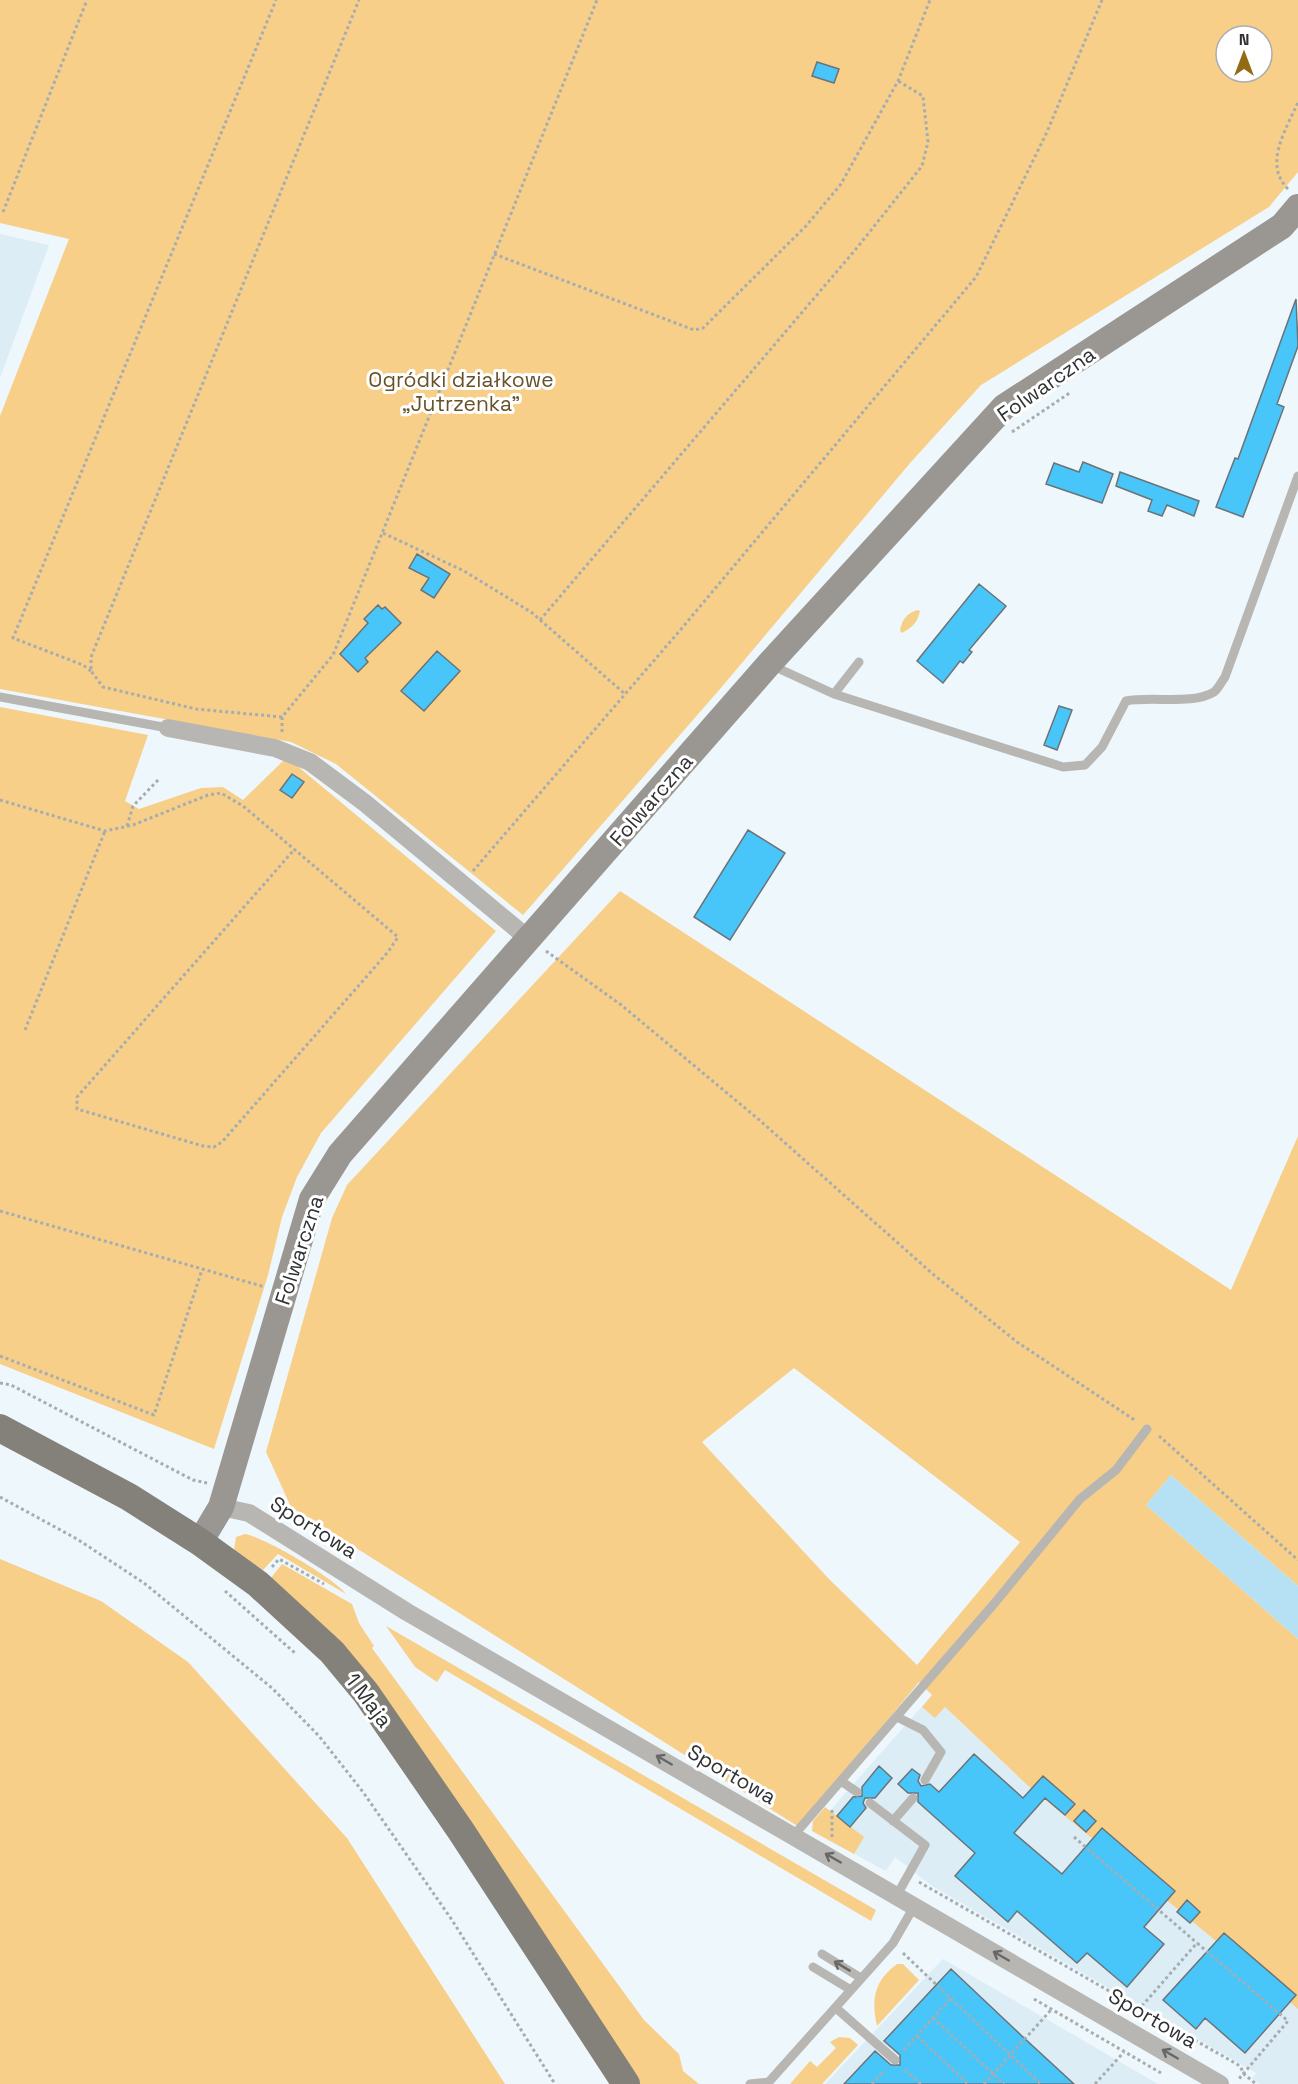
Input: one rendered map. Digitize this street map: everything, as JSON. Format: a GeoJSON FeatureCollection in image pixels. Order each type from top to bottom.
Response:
{"type":"FeatureCollection","features":[{"type":"Feature","properties":{"kind":"main road","name":"1 Maja"},"geometry":{"type":"LineString","coordinates":[[0,1428],[129,1497],[200,1542],[249,1595],[332,1652],[366,1693],[467,1840],[626,2084]]}},
{"type":"Feature","properties":{"kind":"street","name":"Folwarczna"},"geometry":{"type":"LineString","coordinates":[[200,1542],[224,1497],[312,1199],[340,1154],[769,664],[1004,408],[1292,214]]}},
{"type":"Feature","properties":{"kind":"street"},"geometry":{"type":"LineString","coordinates":[[168,728],[280,749],[310,762],[364,803],[530,939]]}},
{"type":"Feature","properties":{"kind":"street","name":"Sportowa"},"geometry":{"type":"LineString","coordinates":[[224,1497],[407,1612],[824,1852],[1220,2084]]}},
{"type":"Feature","properties":{"kind":"lane"},"geometry":{"type":"LineString","coordinates":[[769,664],[834,694],[1063,767],[1085,765],[1102,747],[1126,701],[1142,698],[1196,698],[1214,691],[1225,677],[1298,476]]}},
{"type":"Feature","properties":{"kind":"lane"},"geometry":{"type":"LineString","coordinates":[[834,694],[859,662]]}},
{"type":"Feature","properties":{"kind":"lane"},"geometry":{"type":"LineString","coordinates":[[0,697],[168,728]]}},
{"type":"Feature","properties":{"kind":"lane"},"geometry":{"type":"LineString","coordinates":[[794,1835],[897,1717],[1080,1499],[1116,1470],[1147,1429]]}},
{"type":"Feature","properties":{"kind":"lane"},"geometry":{"type":"LineString","coordinates":[[897,1717],[923,1730],[941,1752],[925,1780]]}},
{"type":"Feature","properties":{"kind":"lane"},"geometry":{"type":"LineString","coordinates":[[841,1781],[857,1792]]}},
{"type":"Feature","properties":{"kind":"lane"},"geometry":{"type":"LineString","coordinates":[[893,1821],[913,1798]]}},
{"type":"Feature","properties":{"kind":"lane"},"geometry":{"type":"LineString","coordinates":[[870,1803],[925,1845],[897,1895]]}},
{"type":"Feature","properties":{"kind":"lane"},"geometry":{"type":"LineString","coordinates":[[750,2084],[768,2083],[893,1943],[915,1905]]}},
{"type":"Feature","properties":{"kind":"lane"},"geometry":{"type":"LineString","coordinates":[[822,1954],[861,1978]]}},
{"type":"Feature","properties":{"kind":"lane"},"geometry":{"type":"LineString","coordinates":[[813,1967],[851,1990]]}},
{"type":"Feature","properties":{"kind":"lane"},"geometry":{"type":"LineString","coordinates":[[836,2008],[895,2060]]}},
{"type":"Feature","properties":{"kind":"path"},"geometry":{"type":"LineString","coordinates":[[3,212],[87,0]]}},
{"type":"Feature","properties":{"kind":"path"},"geometry":{"type":"LineString","coordinates":[[276,0],[13,638],[83,665],[91,671],[102,687],[196,709],[282,717]]}},
{"type":"Feature","properties":{"kind":"path"},"geometry":{"type":"LineString","coordinates":[[91,671],[92,657],[359,0]]}},
{"type":"Feature","properties":{"kind":"path"},"geometry":{"type":"LineString","coordinates":[[280,749],[282,717],[333,655],[597,0]]}},
{"type":"Feature","properties":{"kind":"path"},"geometry":{"type":"LineString","coordinates":[[494,254],[694,330],[704,328],[807,226],[841,184],[898,81],[930,0]]}},
{"type":"Feature","properties":{"kind":"path"},"geometry":{"type":"LineString","coordinates":[[461,883],[625,694],[976,277],[1047,132],[1102,0]]}},
{"type":"Feature","properties":{"kind":"path"},"geometry":{"type":"LineString","coordinates":[[540,620],[856,249],[922,166],[928,142],[923,96],[898,81]]}},
{"type":"Feature","properties":{"kind":"path"},"geometry":{"type":"LineString","coordinates":[[1292,214],[1276,164],[1277,149],[1298,102]]}},
{"type":"Feature","properties":{"kind":"path"},"geometry":{"type":"LineString","coordinates":[[1008,434],[1034,420],[1078,386]]}},
{"type":"Feature","properties":{"kind":"path"},"geometry":{"type":"LineString","coordinates":[[383,533],[464,571],[540,620],[625,694]]}},
{"type":"Feature","properties":{"kind":"path"},"geometry":{"type":"LineString","coordinates":[[127,826],[133,806],[160,778]]}},
{"type":"Feature","properties":{"kind":"path"},"geometry":{"type":"LineString","coordinates":[[0,800],[105,831],[127,826],[208,795],[221,793],[243,806],[398,937],[388,952],[222,1142],[214,1147],[77,1109],[77,1097],[294,850]]}},
{"type":"Feature","properties":{"kind":"path"},"geometry":{"type":"LineString","coordinates":[[25,1030],[105,831]]}},
{"type":"Feature","properties":{"kind":"path"},"geometry":{"type":"LineString","coordinates":[[530,939],[620,1004],[757,1118],[934,1275],[1017,1342],[1082,1383],[1161,1438],[1298,1560]]}},
{"type":"Feature","properties":{"kind":"path"},"geometry":{"type":"LineString","coordinates":[[0,1211],[284,1294]]}},
{"type":"Feature","properties":{"kind":"path"},"geometry":{"type":"LineString","coordinates":[[0,1356],[154,1415],[202,1270]]}},
{"type":"Feature","properties":{"kind":"path"},"geometry":{"type":"LineString","coordinates":[[0,1383],[11,1385],[224,1497]]}},
{"type":"Feature","properties":{"kind":"path"},"geometry":{"type":"LineString","coordinates":[[0,1497],[77,1539],[144,1582],[272,1688],[319,1736],[363,1792],[452,1920],[555,2084]]}},
{"type":"Feature","properties":{"kind":"path"},"geometry":{"type":"LineString","coordinates":[[224,1590],[249,1595],[279,1559],[328,1586]]}},
{"type":"Feature","properties":{"kind":"path"},"geometry":{"type":"LineString","coordinates":[[824,1852],[832,1838],[833,1790]]}},
{"type":"Feature","properties":{"kind":"path"},"geometry":{"type":"LineString","coordinates":[[1074,1837],[1288,2021],[1235,2084]]}},
{"type":"Feature","properties":{"kind":"path"},"geometry":{"type":"LineString","coordinates":[[908,1876],[1240,2066],[1244,2074],[1256,2084]]}},
{"type":"Feature","properties":{"kind":"path"},"geometry":{"type":"LineString","coordinates":[[893,1943],[1041,2084]]}},
{"type":"Feature","properties":{"kind":"path"},"geometry":{"type":"LineString","coordinates":[[1125,2028],[1138,2007],[1197,1943]]}},
{"type":"Feature","properties":{"kind":"path"},"geometry":{"type":"LineString","coordinates":[[874,2083],[950,1999]]}},
{"type":"Feature","properties":{"kind":"path"},"geometry":{"type":"LineString","coordinates":[[984,2084],[1012,2056],[1051,2009]]}},
{"type":"Feature","properties":{"kind":"path"},"geometry":{"type":"LineString","coordinates":[[933,2018],[1004,2084]]}},
{"type":"Feature","properties":{"kind":"path"},"geometry":{"type":"LineString","coordinates":[[917,2036],[968,2084]]}},
{"type":"Feature","properties":{"kind":"path"},"geometry":{"type":"LineString","coordinates":[[1095,2084],[1124,2052]]}},
{"type":"Feature","properties":{"kind":"path"},"geometry":{"type":"LineString","coordinates":[[895,2060],[921,2084]]}},
{"type":"Feature","properties":{"kind":"shaded area"},"geometry":{"type":"Polygon","coordinates":[[[0,234],[49,245],[0,378],[0,234]]]}},
{"type":"Feature","properties":{"kind":"shaded area"},"geometry":{"type":"Polygon","coordinates":[[[932,1695],[1025,1783],[1298,2009],[1298,2084],[1260,2084],[1252,2079],[1256,2073],[932,1886],[895,1857],[886,1871],[812,1831],[932,1695]]]}},
{"type":"Feature","properties":{"kind":"shaded area"},"geometry":{"type":"Polygon","coordinates":[[[943,1959],[1158,2084],[825,2084],[943,1959]]]}},
{"type":"Feature","properties":{"kind":"green space","name":"Ogródki działkowe „Jutrzenka”"},"geometry":{"type":"Polygon","coordinates":[[[0,0],[1298,0],[1298,172],[1269,207],[981,385],[911,462],[720,689],[523,915],[336,764],[291,742],[0,689],[0,416],[69,239],[0,223],[0,0]]]}},
{"type":"Feature","properties":{"kind":"green space"},"geometry":{"type":"Polygon","coordinates":[[[918,610],[920,611],[916,622],[902,633],[900,631],[904,620],[918,610]]]}},
{"type":"Feature","properties":{"kind":"green space"},"geometry":{"type":"Polygon","coordinates":[[[0,707],[148,735],[125,801],[139,809],[201,788],[223,787],[243,800],[285,759],[296,765],[496,931],[321,1133],[297,1177],[282,1217],[268,1275],[214,1449],[0,1364],[0,707]]]}},
{"type":"Feature","properties":{"kind":"green space"},"geometry":{"type":"Polygon","coordinates":[[[620,891],[1231,1290],[1298,1136],[1298,1586],[1171,1475],[1146,1505],[1298,1639],[1298,2009],[1025,1783],[945,1707],[935,1718],[922,1707],[932,1695],[919,1682],[799,1827],[291,1507],[266,1452],[332,1218],[347,1185],[620,891]],[[794,1368],[702,1442],[829,1579],[917,1665],[1020,1542],[794,1368]]]}},
{"type":"Feature","properties":{"kind":"green space"},"geometry":{"type":"Polygon","coordinates":[[[245,1534],[299,1560],[329,1579],[346,1594],[278,1554],[263,1570],[234,1550],[236,1537],[245,1534]]]}},
{"type":"Feature","properties":{"kind":"green space"},"geometry":{"type":"Polygon","coordinates":[[[0,1559],[101,1601],[188,1662],[347,1838],[505,2084],[0,2084],[0,1559]]]}},
{"type":"Feature","properties":{"kind":"green space"},"geometry":{"type":"Polygon","coordinates":[[[282,1564],[352,1604],[359,1623],[374,1646],[372,1648],[644,2020],[679,2054],[683,2071],[699,2084],[639,2084],[270,1579],[282,1564]]]}},
{"type":"Feature","properties":{"kind":"green space"},"geometry":{"type":"Polygon","coordinates":[[[386,1626],[876,1910],[871,1921],[445,1670],[437,1682],[415,1667],[386,1626]]]}},
{"type":"Feature","properties":{"kind":"green space"},"geometry":{"type":"Polygon","coordinates":[[[825,1807],[864,1837],[854,1854],[812,1831],[813,1821],[825,1807]]]}},
{"type":"Feature","properties":{"kind":"green space"},"geometry":{"type":"Polygon","coordinates":[[[897,1964],[903,1964],[919,1980],[877,2026],[874,2007],[876,1991],[883,1977],[897,1964]]]}},
{"type":"Feature","properties":{"kind":"green space"},"geometry":{"type":"Polygon","coordinates":[[[839,2037],[850,2038],[858,2045],[822,2084],[790,2084],[810,2061],[817,2067],[836,2048],[830,2042],[839,2037]]]}},
{"type":"Feature","properties":{"kind":"water"},"geometry":{"type":"Polygon","coordinates":[[[1171,1475],[1298,1586],[1298,1639],[1146,1505],[1171,1475]]]}},
{"type":"Feature","properties":{"kind":"building"},"geometry":{"type":"Polygon","coordinates":[[[817,62],[839,69],[834,83],[812,76],[817,62]]]}},
{"type":"Feature","properties":{"kind":"building"},"geometry":{"type":"Polygon","coordinates":[[[1296,299],[1298,346],[1277,404],[1284,407],[1243,517],[1216,507],[1235,458],[1238,459],[1296,299]]]}},
{"type":"Feature","properties":{"kind":"building"},"geometry":{"type":"Polygon","coordinates":[[[1083,462],[1113,474],[1102,503],[1046,484],[1054,463],[1079,472],[1083,462]]]}},
{"type":"Feature","properties":{"kind":"building"},"geometry":{"type":"Polygon","coordinates":[[[1120,472],[1199,501],[1194,516],[1167,505],[1162,516],[1148,511],[1152,500],[1116,486],[1120,472]]]}},
{"type":"Feature","properties":{"kind":"building"},"geometry":{"type":"Polygon","coordinates":[[[417,554],[450,574],[434,598],[421,590],[429,578],[409,568],[417,554]]]}},
{"type":"Feature","properties":{"kind":"building"},"geometry":{"type":"Polygon","coordinates":[[[979,584],[1006,606],[969,650],[972,652],[963,663],[960,661],[943,683],[917,661],[979,584]]]}},
{"type":"Feature","properties":{"kind":"building"},"geometry":{"type":"Polygon","coordinates":[[[378,605],[382,609],[385,607],[401,623],[365,658],[368,662],[358,672],[340,654],[368,623],[364,619],[378,605]]]}},
{"type":"Feature","properties":{"kind":"building"},"geometry":{"type":"Polygon","coordinates":[[[437,651],[460,671],[424,711],[401,691],[437,651]]]}},
{"type":"Feature","properties":{"kind":"building"},"geometry":{"type":"Polygon","coordinates":[[[1059,706],[1072,710],[1057,750],[1044,745],[1059,706]]]}},
{"type":"Feature","properties":{"kind":"building"},"geometry":{"type":"Polygon","coordinates":[[[292,774],[304,782],[292,798],[280,790],[292,774]]]}},
{"type":"Feature","properties":{"kind":"building"},"geometry":{"type":"Polygon","coordinates":[[[748,830],[785,853],[730,940],[694,917],[748,830]]]}},
{"type":"Feature","properties":{"kind":"building"},"geometry":{"type":"Polygon","coordinates":[[[974,1754],[1023,1798],[1043,1776],[1075,1804],[1065,1815],[1045,1798],[1014,1833],[1062,1874],[1102,1828],[1175,1891],[1144,1927],[1164,1944],[1127,1987],[1087,1953],[1077,1963],[1017,1911],[1008,1922],[955,1876],[975,1853],[918,1802],[918,1793],[908,1793],[898,1784],[912,1769],[920,1775],[918,1781],[921,1786],[930,1784],[939,1792],[974,1754]]]}},
{"type":"Feature","properties":{"kind":"building"},"geometry":{"type":"Polygon","coordinates":[[[879,1766],[892,1778],[875,1798],[865,1798],[863,1803],[866,1808],[850,1827],[837,1816],[853,1797],[862,1796],[862,1787],[879,1766]]]}},
{"type":"Feature","properties":{"kind":"building"},"geometry":{"type":"Polygon","coordinates":[[[1084,1810],[1096,1821],[1086,1832],[1074,1821],[1084,1810]]]}},
{"type":"Feature","properties":{"kind":"building"},"geometry":{"type":"Polygon","coordinates":[[[1187,1900],[1200,1912],[1190,1923],[1177,1912],[1187,1900]]]}},
{"type":"Feature","properties":{"kind":"building"},"geometry":{"type":"Polygon","coordinates":[[[1224,1933],[1296,1995],[1245,2053],[1205,2018],[1196,2029],[1163,2000],[1224,1933]]]}},
{"type":"Feature","properties":{"kind":"building"},"geometry":{"type":"Polygon","coordinates":[[[951,1969],[1074,2084],[844,2084],[875,2051],[891,2065],[900,2065],[900,2055],[884,2041],[951,1969]]]}}]}
